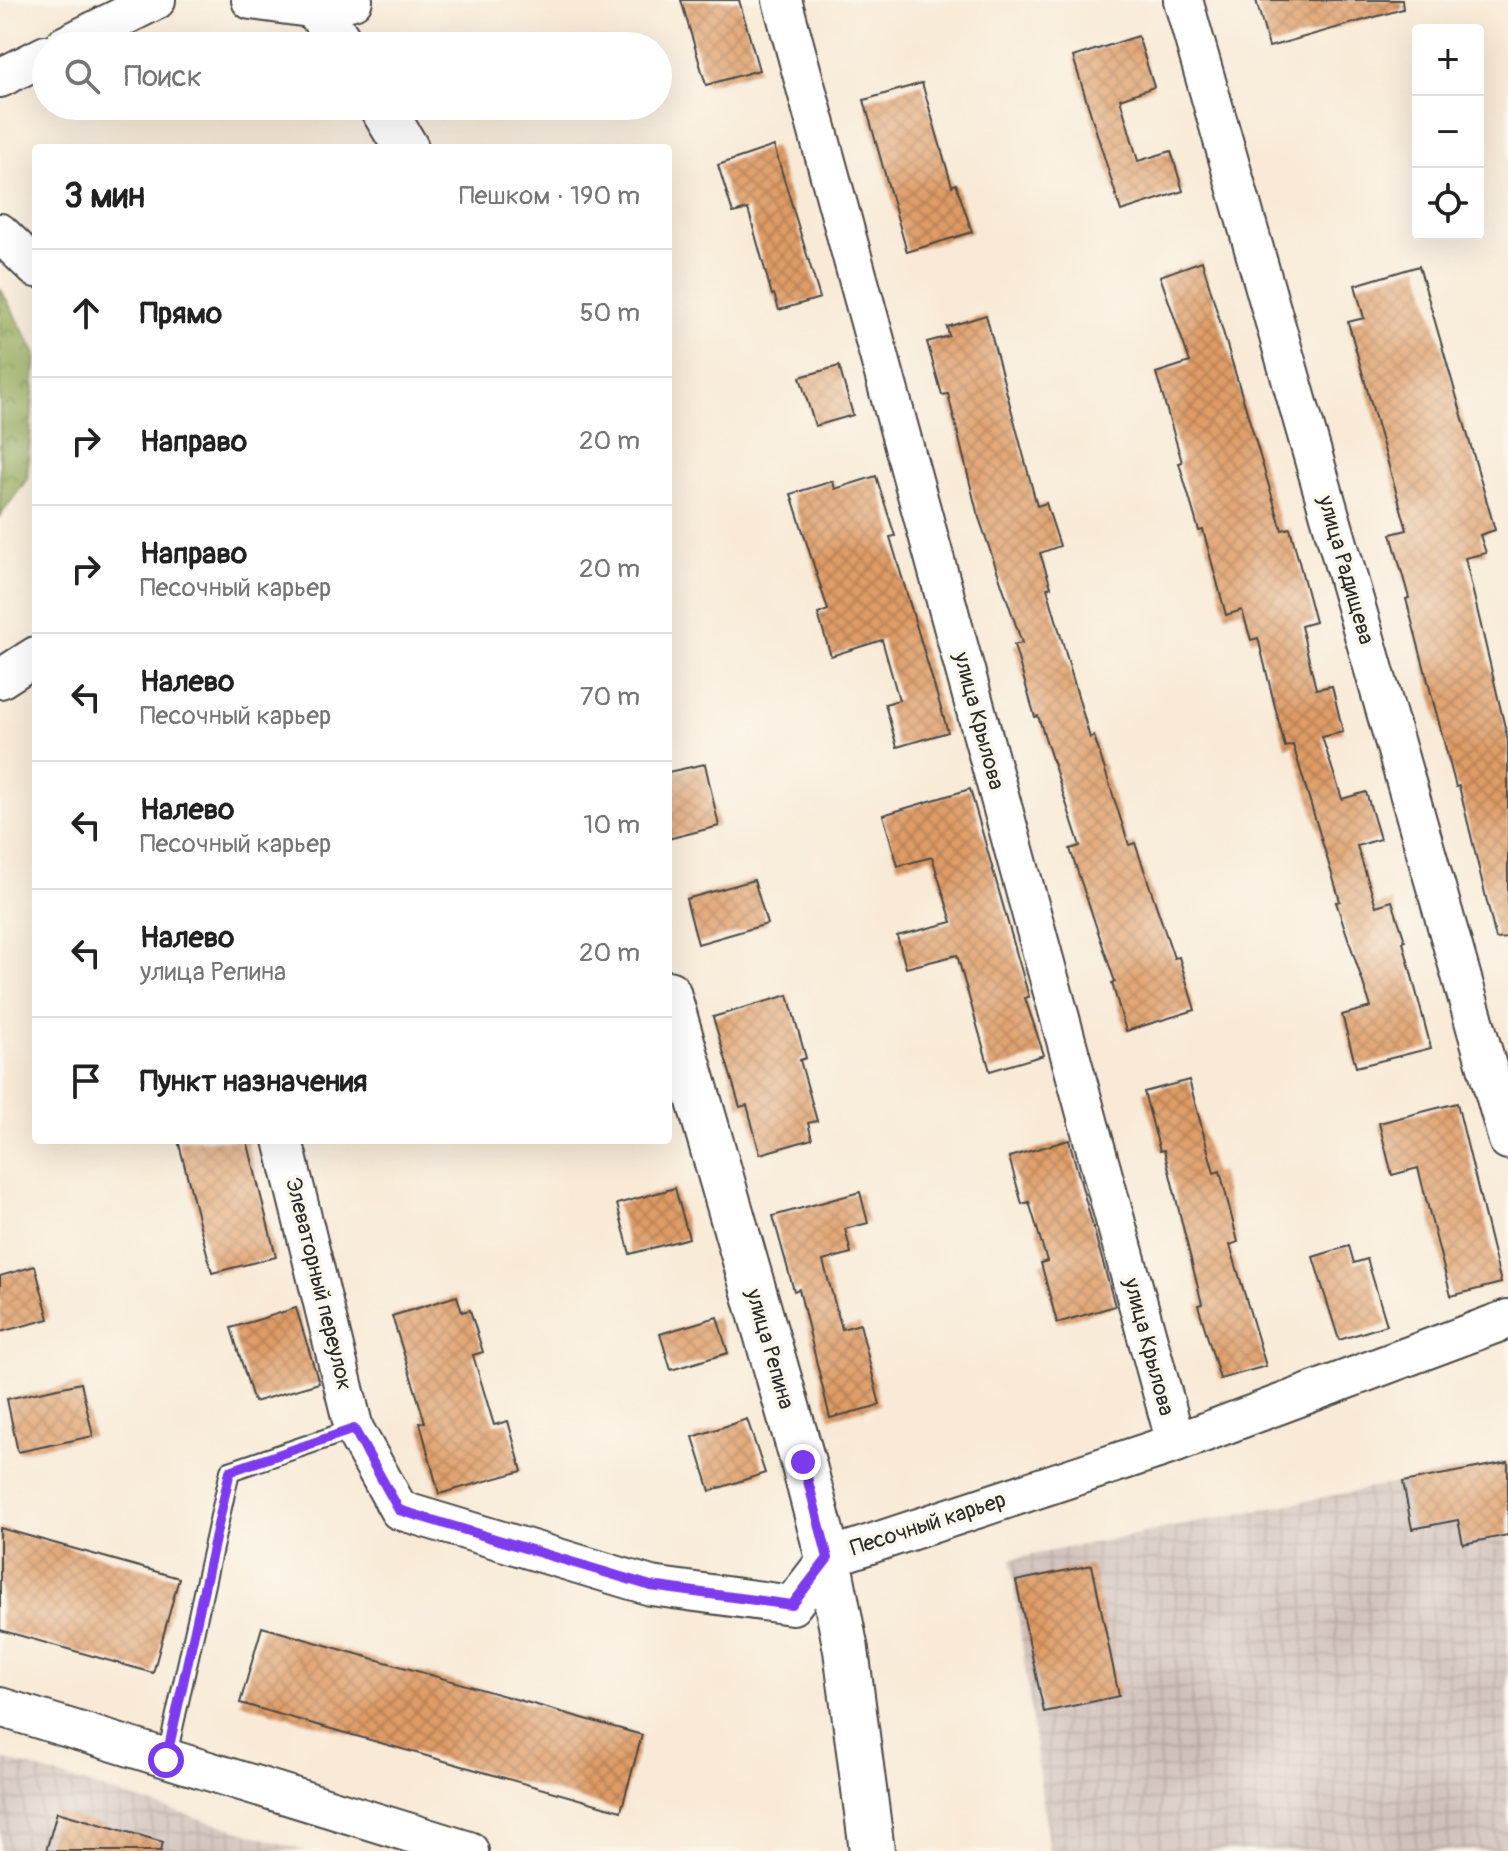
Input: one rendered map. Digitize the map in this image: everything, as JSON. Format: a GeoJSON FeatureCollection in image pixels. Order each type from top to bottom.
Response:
{"type":"FeatureCollection","features":[{"type":"Feature","properties":{"kind":"main road"},"geometry":{"type":"LineString","coordinates":[[327,3],[337,32]]}},
{"type":"Feature","properties":{"kind":"main road"},"geometry":{"type":"LineString","coordinates":[[389,120],[404,144]]}},
{"type":"Feature","properties":{"kind":"main road","name":"улица Репина"},"geometry":{"type":"LineString","coordinates":[[672,1007],[828,1558],[846,1650],[872,1851]]}},
{"type":"Feature","properties":{"kind":"street"},"geometry":{"type":"LineString","coordinates":[[92,32],[156,0]]}},
{"type":"Feature","properties":{"kind":"street"},"geometry":{"type":"LineString","coordinates":[[251,0],[327,3]]}},
{"type":"Feature","properties":{"kind":"street","name":"улица Крылова"},"geometry":{"type":"LineString","coordinates":[[782,0],[1176,1443]]}},
{"type":"Feature","properties":{"kind":"street","name":"улица Радищева"},"geometry":{"type":"LineString","coordinates":[[1183,0],[1508,1140]]}},
{"type":"Feature","properties":{"kind":"street"},"geometry":{"type":"LineString","coordinates":[[0,78],[32,62]]}},
{"type":"Feature","properties":{"kind":"street"},"geometry":{"type":"LineString","coordinates":[[0,233],[32,264]]}},
{"type":"Feature","properties":{"kind":"street"},"geometry":{"type":"LineString","coordinates":[[0,679],[32,659]]}},
{"type":"Feature","properties":{"kind":"street","name":"Элеваторный переулок"},"geometry":{"type":"LineString","coordinates":[[284,1144],[354,1429]]}},
{"type":"Feature","properties":{"kind":"street","name":"Песочный карьер"},"geometry":{"type":"LineString","coordinates":[[354,1429],[399,1510],[651,1586],[792,1605],[828,1558],[1176,1443],[1508,1319]]}},
{"type":"Feature","properties":{"kind":"street"},"geometry":{"type":"LineString","coordinates":[[0,1707],[469,1851]]}},
{"type":"Feature","properties":{"kind":"lane"},"geometry":{"type":"LineString","coordinates":[[166,1760],[230,1471],[354,1429]]}},
{"type":"Feature","properties":{"kind":"shaded area"},"geometry":{"type":"Polygon","coordinates":[[[1508,1461],[1508,1851],[1049,1851],[1011,1559],[1508,1461]]]}},
{"type":"Feature","properties":{"kind":"shaded area"},"geometry":{"type":"Polygon","coordinates":[[[0,1758],[306,1851],[0,1851],[0,1758]]]}},
{"type":"Feature","properties":{"kind":"green space"},"geometry":{"type":"Polygon","coordinates":[[[0,288],[32,347],[32,410],[27,479],[0,516],[0,288]]]}},
{"type":"Feature","properties":{"kind":"building"},"geometry":{"type":"Polygon","coordinates":[[[681,0],[739,0],[759,70],[706,85],[681,0]]]}},
{"type":"Feature","properties":{"kind":"building"},"geometry":{"type":"Polygon","coordinates":[[[1256,0],[1402,0],[1403,9],[1269,47],[1256,0]]]}},
{"type":"Feature","properties":{"kind":"building"},"geometry":{"type":"Polygon","coordinates":[[[1138,36],[1154,87],[1120,99],[1138,161],[1171,151],[1183,191],[1121,211],[1073,57],[1138,36]]]}},
{"type":"Feature","properties":{"kind":"building"},"geometry":{"type":"Polygon","coordinates":[[[922,83],[952,186],[956,184],[972,232],[907,252],[864,100],[922,83]]]}},
{"type":"Feature","properties":{"kind":"building"},"geometry":{"type":"Polygon","coordinates":[[[774,146],[820,298],[779,310],[748,209],[733,213],[718,165],[774,146]]]}},
{"type":"Feature","properties":{"kind":"building"},"geometry":{"type":"Polygon","coordinates":[[[1202,261],[1282,530],[1290,528],[1315,622],[1301,626],[1316,689],[1332,686],[1343,732],[1322,737],[1342,799],[1366,792],[1380,839],[1357,846],[1376,906],[1392,901],[1431,1048],[1356,1067],[1342,1015],[1371,1007],[1336,902],[1340,901],[1293,745],[1285,747],[1258,638],[1251,640],[1242,610],[1226,615],[1203,530],[1199,531],[1179,463],[1182,462],[1156,373],[1190,362],[1160,276],[1202,261]]]}},
{"type":"Feature","properties":{"kind":"building"},"geometry":{"type":"Polygon","coordinates":[[[1419,266],[1495,530],[1480,535],[1486,553],[1465,558],[1508,740],[1508,938],[1496,939],[1459,786],[1456,787],[1406,599],[1409,598],[1391,534],[1407,530],[1348,322],[1364,318],[1355,285],[1419,266]]]}},
{"type":"Feature","properties":{"kind":"building"},"geometry":{"type":"Polygon","coordinates":[[[986,315],[1037,506],[1046,503],[1060,546],[1040,553],[1090,738],[1094,736],[1129,845],[1135,843],[1174,958],[1179,957],[1195,1010],[1126,1031],[1112,983],[1115,982],[1070,849],[1080,846],[1038,716],[1035,717],[1014,645],[1022,643],[977,512],[948,394],[942,395],[927,342],[949,336],[947,327],[986,315]]]}},
{"type":"Feature","properties":{"kind":"building"},"geometry":{"type":"Polygon","coordinates":[[[839,366],[853,415],[815,426],[800,377],[839,366]]]}},
{"type":"Feature","properties":{"kind":"building"},"geometry":{"type":"Polygon","coordinates":[[[876,476],[895,536],[890,537],[948,732],[897,747],[885,704],[899,700],[882,640],[831,656],[818,614],[828,610],[791,494],[833,481],[835,489],[876,476]]]}},
{"type":"Feature","properties":{"kind":"building"},"geometry":{"type":"Polygon","coordinates":[[[705,764],[719,826],[672,838],[672,771],[705,764]]]}},
{"type":"Feature","properties":{"kind":"building"},"geometry":{"type":"Polygon","coordinates":[[[970,789],[1029,997],[1025,998],[1044,1055],[990,1071],[957,955],[906,968],[897,936],[952,922],[932,857],[898,866],[883,815],[970,789]]]}},
{"type":"Feature","properties":{"kind":"building"},"geometry":{"type":"Polygon","coordinates":[[[754,880],[767,924],[698,944],[686,899],[754,880]]]}},
{"type":"Feature","properties":{"kind":"building"},"geometry":{"type":"Polygon","coordinates":[[[788,995],[806,1058],[800,1060],[817,1121],[808,1123],[812,1139],[760,1154],[747,1105],[740,1107],[713,1017],[788,995]]]}},
{"type":"Feature","properties":{"kind":"building"},"geometry":{"type":"Polygon","coordinates":[[[1189,1080],[1214,1173],[1220,1171],[1238,1242],[1230,1245],[1266,1366],[1220,1379],[1198,1305],[1202,1304],[1164,1150],[1160,1151],[1144,1092],[1189,1080]]]}},
{"type":"Feature","properties":{"kind":"building"},"geometry":{"type":"Polygon","coordinates":[[[1457,1103],[1501,1283],[1451,1296],[1418,1168],[1392,1175],[1379,1123],[1457,1103]]]}},
{"type":"Feature","properties":{"kind":"building"},"geometry":{"type":"Polygon","coordinates":[[[1069,1140],[1115,1306],[1057,1323],[1041,1263],[1047,1261],[1029,1202],[1022,1204],[1009,1157],[1069,1140]]]}},
{"type":"Feature","properties":{"kind":"building"},"geometry":{"type":"Polygon","coordinates":[[[179,1144],[248,1144],[276,1257],[212,1273],[179,1144]]]}},
{"type":"Feature","properties":{"kind":"building"},"geometry":{"type":"Polygon","coordinates":[[[675,1188],[689,1238],[630,1254],[617,1204],[675,1188]]]}},
{"type":"Feature","properties":{"kind":"building"},"geometry":{"type":"Polygon","coordinates":[[[860,1192],[868,1223],[845,1229],[851,1253],[823,1261],[842,1329],[860,1324],[880,1405],[830,1418],[799,1289],[794,1291],[773,1216],[860,1192]]]}},
{"type":"Feature","properties":{"kind":"building"},"geometry":{"type":"Polygon","coordinates":[[[1349,1246],[1354,1263],[1367,1259],[1387,1325],[1339,1340],[1313,1257],[1349,1246]]]}},
{"type":"Feature","properties":{"kind":"building"},"geometry":{"type":"Polygon","coordinates":[[[35,1266],[49,1319],[0,1332],[0,1276],[35,1266]]]}},
{"type":"Feature","properties":{"kind":"building"},"geometry":{"type":"Polygon","coordinates":[[[457,1296],[462,1312],[470,1310],[483,1352],[473,1355],[494,1425],[508,1421],[522,1471],[439,1494],[420,1423],[425,1422],[392,1316],[457,1296]]]}},
{"type":"Feature","properties":{"kind":"building"},"geometry":{"type":"Polygon","coordinates":[[[296,1308],[319,1383],[254,1402],[231,1328],[296,1308]]]}},
{"type":"Feature","properties":{"kind":"building"},"geometry":{"type":"Polygon","coordinates":[[[717,1317],[728,1353],[671,1370],[660,1334],[717,1317]]]}},
{"type":"Feature","properties":{"kind":"building"},"geometry":{"type":"Polygon","coordinates":[[[81,1383],[93,1436],[18,1452],[7,1399],[81,1383]]]}},
{"type":"Feature","properties":{"kind":"building"},"geometry":{"type":"Polygon","coordinates":[[[747,1419],[765,1473],[710,1491],[693,1437],[747,1419]]]}},
{"type":"Feature","properties":{"kind":"building"},"geometry":{"type":"Polygon","coordinates":[[[1508,1462],[1508,1535],[1463,1544],[1458,1520],[1412,1529],[1403,1482],[1508,1462]]]}},
{"type":"Feature","properties":{"kind":"building"},"geometry":{"type":"Polygon","coordinates":[[[0,1528],[179,1578],[153,1673],[0,1630],[0,1528]]]}},
{"type":"Feature","properties":{"kind":"building"},"geometry":{"type":"Polygon","coordinates":[[[1092,1565],[1119,1696],[1044,1712],[1016,1581],[1092,1565]]]}},
{"type":"Feature","properties":{"kind":"building"},"geometry":{"type":"Polygon","coordinates":[[[262,1627],[642,1735],[621,1811],[240,1703],[262,1627]]]}},
{"type":"Feature","properties":{"kind":"building"},"geometry":{"type":"Polygon","coordinates":[[[57,1812],[163,1842],[161,1851],[46,1851],[57,1812]]]}},
{"type":"Feature","properties":{"kind":"route"},"geometry":{"type":"LineString","coordinates":[[166,1760],[230,1471],[354,1429],[399,1510],[651,1586],[792,1605],[828,1558],[803,1462]]}}]}
